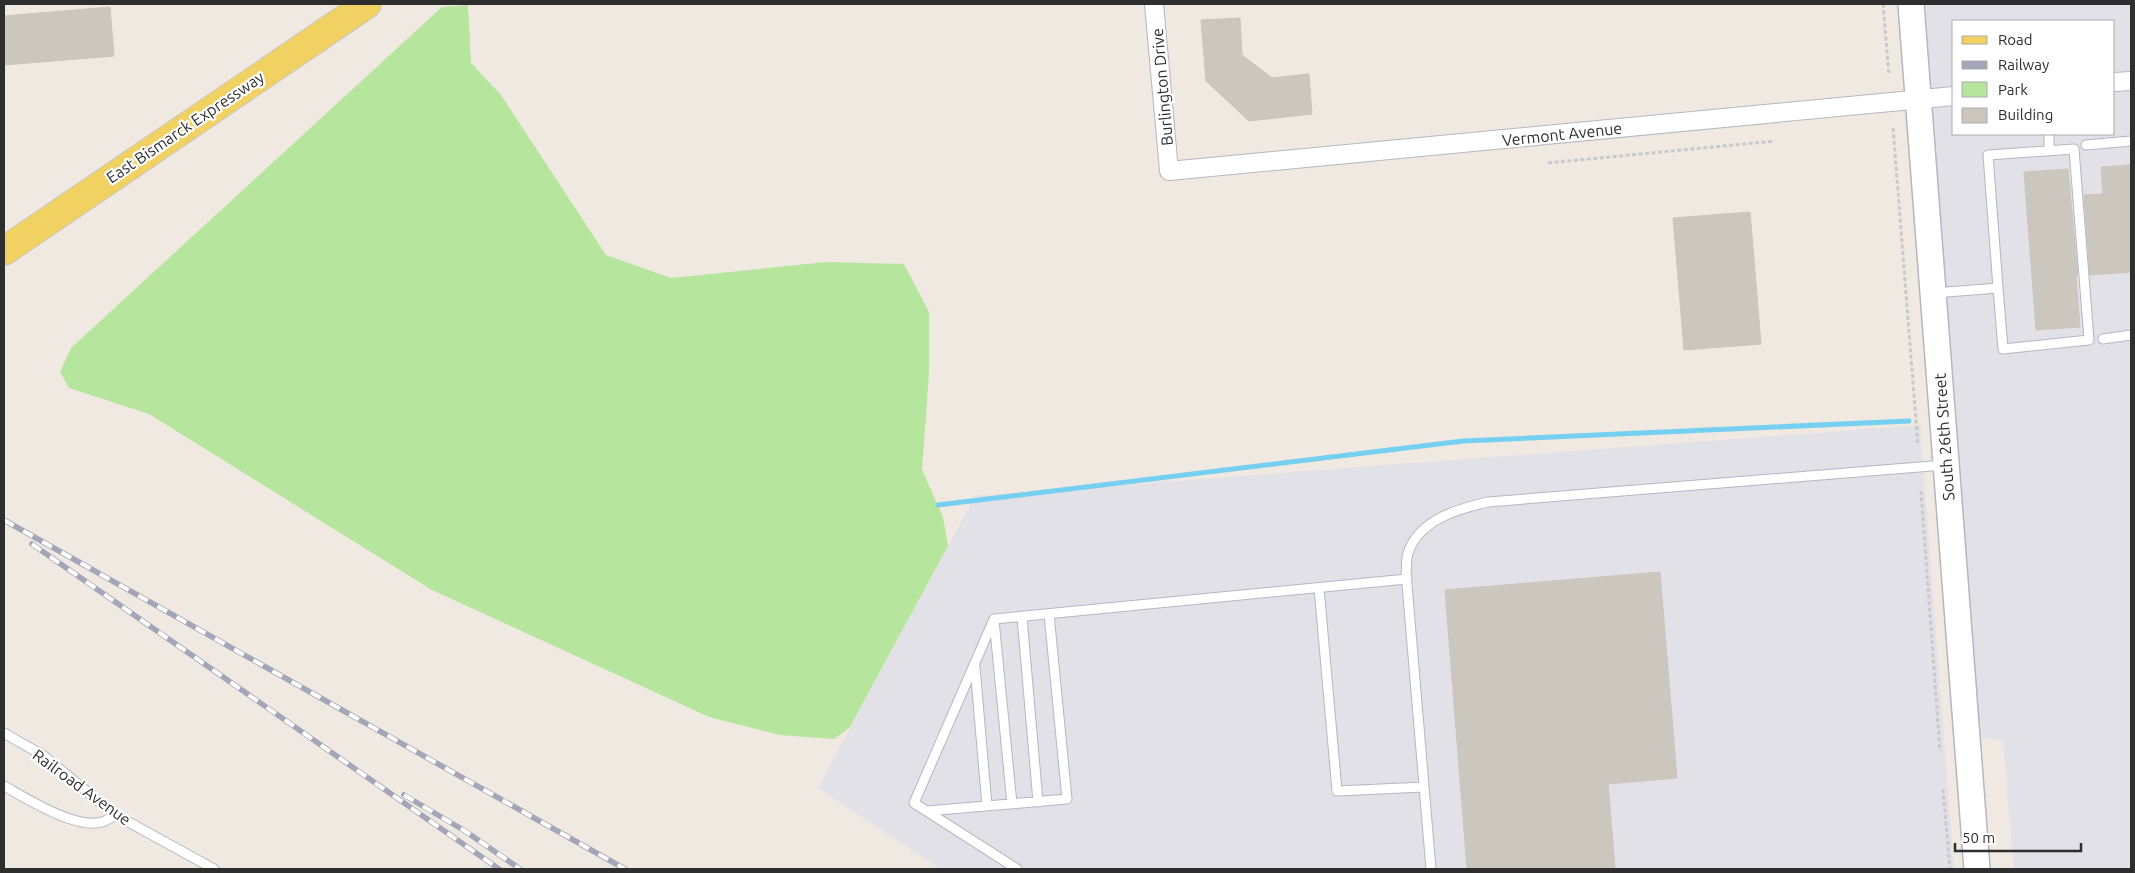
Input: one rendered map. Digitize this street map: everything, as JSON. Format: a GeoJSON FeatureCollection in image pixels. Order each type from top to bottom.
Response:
{"type":"FeatureCollection","features":[{"type":"Feature","properties":{"kind":"main road","name":"East Bismarck Expressway"},"geometry":{"type":"LineString","coordinates":[[4,251],[367,4]]}},
{"type":"Feature","properties":{"kind":"street","name":"Burlington Drive"},"geometry":{"type":"LineString","coordinates":[[1154,4],[1169,171]]}},
{"type":"Feature","properties":{"kind":"street","name":"South 26th Street"},"geometry":{"type":"LineString","coordinates":[[1911,4],[1978,869]]}},
{"type":"Feature","properties":{"kind":"street"},"geometry":{"type":"LineString","coordinates":[[2115,82],[2131,81]]}},
{"type":"Feature","properties":{"kind":"street","name":"Vermont Avenue"},"geometry":{"type":"LineString","coordinates":[[1169,171],[1952,96]]}},
{"type":"Feature","properties":{"kind":"lane"},"geometry":{"type":"LineString","coordinates":[[2048,135],[2050,151]]}},
{"type":"Feature","properties":{"kind":"lane"},"geometry":{"type":"LineString","coordinates":[[2086,145],[2131,141]]}},
{"type":"Feature","properties":{"kind":"lane"},"geometry":{"type":"LineString","coordinates":[[2074,149],[2089,340],[2003,348],[1998,288],[1988,155],[2074,149]]}},
{"type":"Feature","properties":{"kind":"lane"},"geometry":{"type":"LineString","coordinates":[[1933,294],[1998,288]]}},
{"type":"Feature","properties":{"kind":"lane"},"geometry":{"type":"LineString","coordinates":[[2103,339],[2131,335]]}},
{"type":"Feature","properties":{"kind":"lane"},"geometry":{"type":"LineString","coordinates":[[1432,869],[1407,579],[1407,555],[1416,537],[1430,524],[1468,506],[1488,502],[1946,465]]}},
{"type":"Feature","properties":{"kind":"lane"},"geometry":{"type":"LineString","coordinates":[[994,619],[1407,579]]}},
{"type":"Feature","properties":{"kind":"lane"},"geometry":{"type":"LineString","coordinates":[[1319,588],[1338,791],[1424,787]]}},
{"type":"Feature","properties":{"kind":"lane"},"geometry":{"type":"LineString","coordinates":[[927,811],[1067,799],[1049,614]]}},
{"type":"Feature","properties":{"kind":"lane"},"geometry":{"type":"LineString","coordinates":[[1022,616],[1038,802]]}},
{"type":"Feature","properties":{"kind":"lane"},"geometry":{"type":"LineString","coordinates":[[994,619],[914,803],[1017,869]]}},
{"type":"Feature","properties":{"kind":"lane"},"geometry":{"type":"LineString","coordinates":[[994,619],[1012,804]]}},
{"type":"Feature","properties":{"kind":"lane"},"geometry":{"type":"LineString","coordinates":[[974,664],[987,806]]}},
{"type":"Feature","properties":{"kind":"lane","name":"Railroad Avenue"},"geometry":{"type":"LineString","coordinates":[[4,733],[44,756],[114,814],[214,869]]}},
{"type":"Feature","properties":{"kind":"lane"},"geometry":{"type":"LineString","coordinates":[[4,786],[46,810],[75,821],[105,822],[114,814]]}},
{"type":"Feature","properties":{"kind":"path"},"geometry":{"type":"LineString","coordinates":[[1883,4],[1889,75]]}},
{"type":"Feature","properties":{"kind":"path"},"geometry":{"type":"LineString","coordinates":[[1893,128],[1918,446]]}},
{"type":"Feature","properties":{"kind":"path"},"geometry":{"type":"LineString","coordinates":[[1548,163],[1775,141]]}},
{"type":"Feature","properties":{"kind":"path"},"geometry":{"type":"LineString","coordinates":[[1921,491],[1940,751]]}},
{"type":"Feature","properties":{"kind":"path"},"geometry":{"type":"LineString","coordinates":[[1943,789],[1950,869]]}},
{"type":"Feature","properties":{"kind":"shaded area"},"geometry":{"type":"Polygon","coordinates":[[[1919,4],[2131,4],[2131,869],[2014,869],[2003,740],[1980,738],[1919,4]]]}},
{"type":"Feature","properties":{"kind":"shaded area"},"geometry":{"type":"Polygon","coordinates":[[[1920,425],[1954,869],[940,869],[818,788],[975,496],[1920,425]]]}},
{"type":"Feature","properties":{"kind":"green space"},"geometry":{"type":"Polygon","coordinates":[[[468,5],[471,63],[501,95],[606,255],[671,278],[826,262],[904,264],[929,312],[929,373],[922,470],[943,517],[948,546],[850,727],[834,739],[780,735],[709,717],[432,590],[149,414],[69,388],[60,372],[71,348],[442,7],[468,5]]]}},
{"type":"Feature","properties":{"kind":"building"},"geometry":{"type":"Polygon","coordinates":[[[110,7],[114,56],[4,65],[4,16],[110,7]]]}},
{"type":"Feature","properties":{"kind":"building"},"geometry":{"type":"Polygon","coordinates":[[[1240,18],[1242,55],[1272,78],[1309,74],[1312,114],[1249,121],[1206,81],[1201,20],[1240,18]]]}},
{"type":"Feature","properties":{"kind":"building"},"geometry":{"type":"Polygon","coordinates":[[[2131,165],[2131,272],[2090,275],[2084,195],[2103,194],[2101,167],[2131,165]]]}},
{"type":"Feature","properties":{"kind":"building"},"geometry":{"type":"Polygon","coordinates":[[[2068,169],[2078,276],[2076,276],[2080,327],[2036,330],[2024,172],[2068,169]]]}},
{"type":"Feature","properties":{"kind":"building"},"geometry":{"type":"Polygon","coordinates":[[[1750,212],[1761,344],[1684,350],[1673,218],[1750,212]]]}},
{"type":"Feature","properties":{"kind":"building"},"geometry":{"type":"Polygon","coordinates":[[[1660,572],[1677,778],[1608,784],[1615,869],[1467,869],[1445,590],[1660,572]]]}},
{"type":"Feature","properties":{"kind":"waterway"},"geometry":{"type":"LineString","coordinates":[[938,505],[1463,441],[1909,421]]}},
{"type":"Feature","properties":{"kind":"railway"},"geometry":{"type":"LineString","coordinates":[[4,520],[625,869]]}},
{"type":"Feature","properties":{"kind":"railway"},"geometry":{"type":"LineString","coordinates":[[32,544],[499,869]]}},
{"type":"Feature","properties":{"kind":"railway"},"geometry":{"type":"LineString","coordinates":[[404,795],[465,831],[520,869]]}}]}
